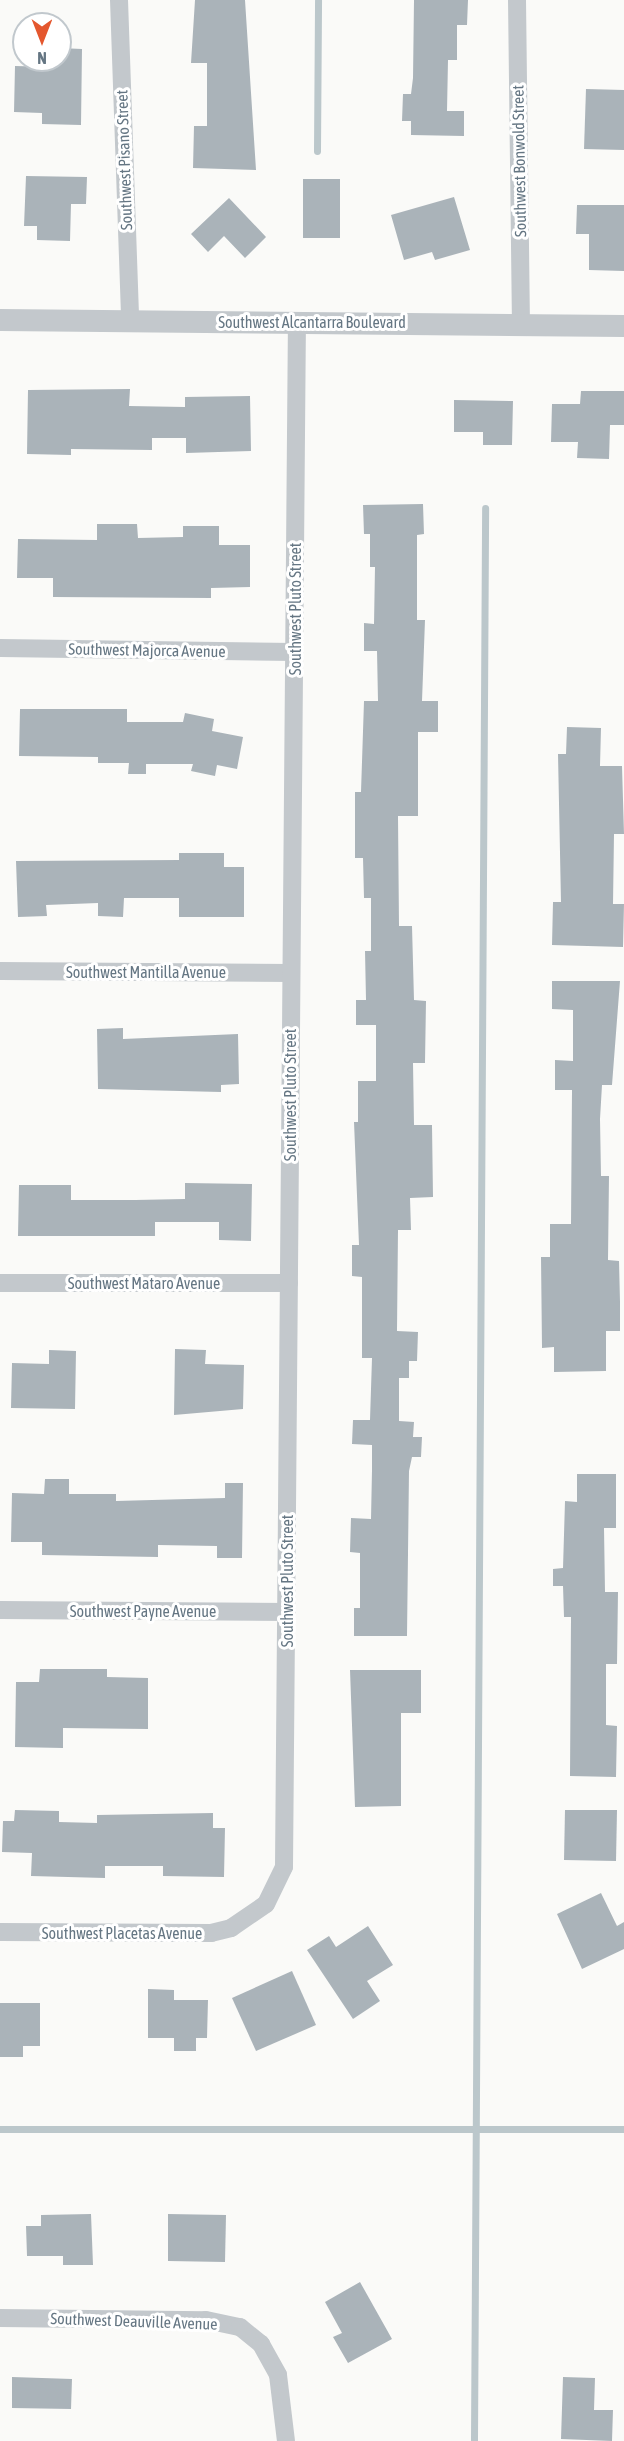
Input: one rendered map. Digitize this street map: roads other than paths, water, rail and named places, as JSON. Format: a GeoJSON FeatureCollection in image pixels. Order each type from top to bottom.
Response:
{"type":"FeatureCollection","features":[{"type":"Feature","properties":{"kind":"street","name":"Southwest Pisano Street"},"geometry":{"type":"LineString","coordinates":[[119,0],[130,320]]}},
{"type":"Feature","properties":{"kind":"street","name":"Southwest Bonwold Street"},"geometry":{"type":"LineString","coordinates":[[517,0],[521,322]]}},
{"type":"Feature","properties":{"kind":"street","name":"Southwest Alcantarra Boulevard"},"geometry":{"type":"LineString","coordinates":[[0,320],[297,323],[521,322],[624,326]]}},
{"type":"Feature","properties":{"kind":"street","name":"Southwest Pluto Street"},"geometry":{"type":"LineString","coordinates":[[284,1867],[297,323]]}},
{"type":"Feature","properties":{"kind":"street","name":"Southwest Majorca Avenue"},"geometry":{"type":"LineString","coordinates":[[0,648],[294,651]]}},
{"type":"Feature","properties":{"kind":"street","name":"Southwest Mantilla Avenue"},"geometry":{"type":"LineString","coordinates":[[0,971],[291,973]]}},
{"type":"Feature","properties":{"kind":"street","name":"Southwest Mataro Avenue"},"geometry":{"type":"LineString","coordinates":[[0,1283],[289,1283]]}},
{"type":"Feature","properties":{"kind":"street","name":"Southwest Payne Avenue"},"geometry":{"type":"LineString","coordinates":[[0,1610],[286,1612]]}},
{"type":"Feature","properties":{"kind":"street","name":"Southwest Placetas Avenue"},"geometry":{"type":"LineString","coordinates":[[0,1932],[211,1933],[231,1928],[266,1904],[284,1867]]}},
{"type":"Feature","properties":{"kind":"street","name":"Southwest Deauville Avenue"},"geometry":{"type":"LineString","coordinates":[[0,2318],[206,2320],[240,2326],[261,2344],[278,2375],[286,2441]]}},
{"type":"Feature","properties":{"kind":"waterway"},"geometry":{"type":"LineString","coordinates":[[317,151],[318,0]]}},
{"type":"Feature","properties":{"kind":"waterway"},"geometry":{"type":"LineString","coordinates":[[474,2441],[485,508]]}},
{"type":"Feature","properties":{"kind":"waterway"},"geometry":{"type":"LineString","coordinates":[[0,2129],[624,2129]]}}]}
